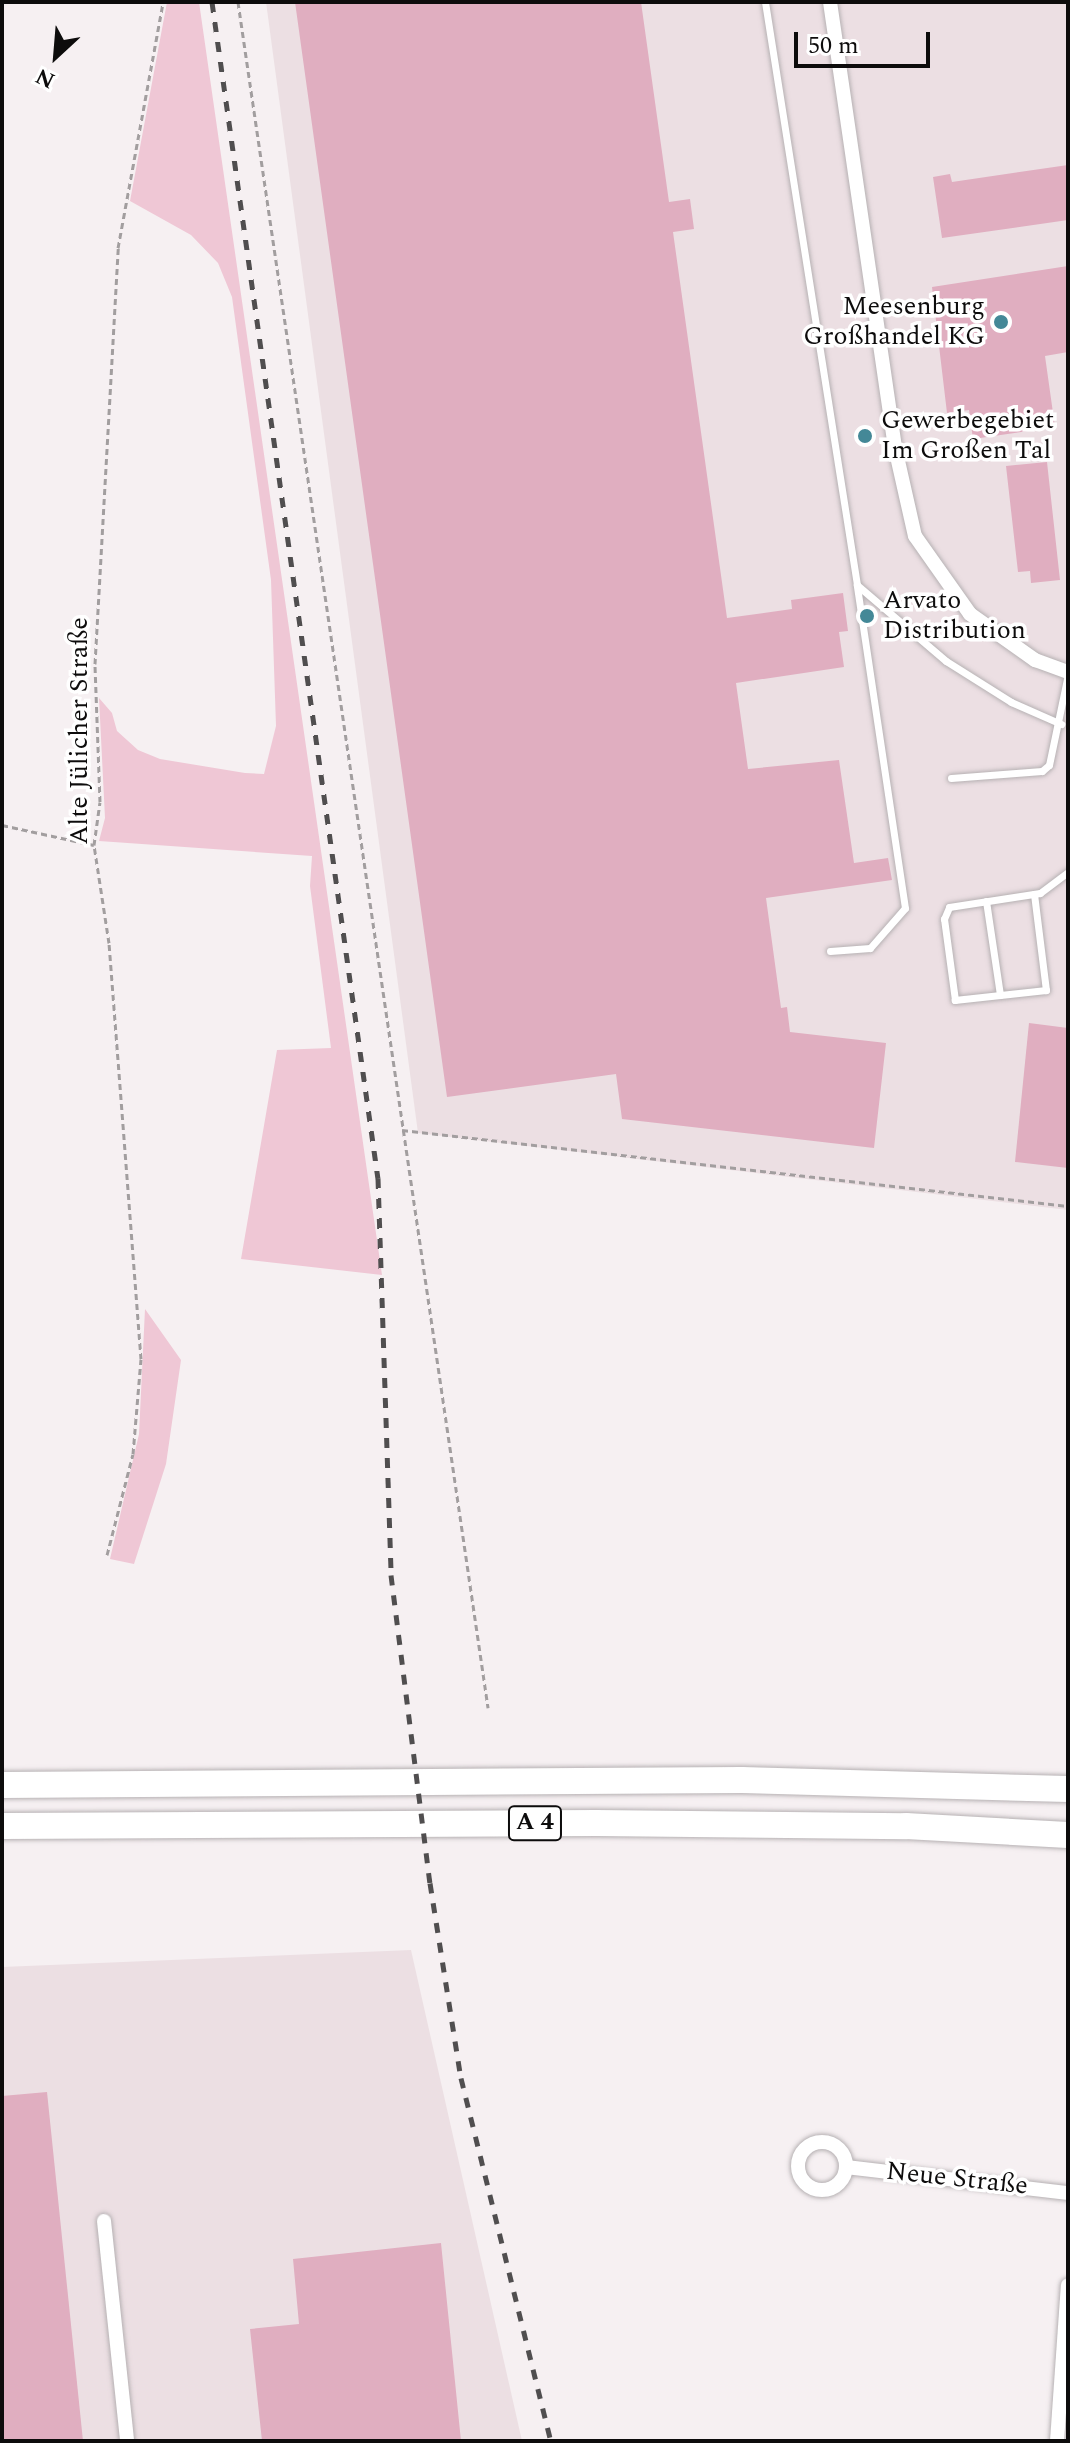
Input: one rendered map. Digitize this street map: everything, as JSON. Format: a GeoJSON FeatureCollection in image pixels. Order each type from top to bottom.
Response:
{"type":"FeatureCollection","features":[{"type":"Feature","properties":{"kind":"highway","name":"A 4"},"geometry":{"type":"LineString","coordinates":[[2,1785],[742,1780],[1068,1789]]}},
{"type":"Feature","properties":{"kind":"highway","name":"A 4"},"geometry":{"type":"LineString","coordinates":[[2,1826],[596,1823],[906,1826],[1068,1835]]}},
{"type":"Feature","properties":{"kind":"street"},"geometry":{"type":"LineString","coordinates":[[830,2],[894,443],[915,536],[970,614],[1035,660],[1068,673]]}},
{"type":"Feature","properties":{"kind":"street","name":"Neue Straße"},"geometry":{"type":"LineString","coordinates":[[846,2167],[1068,2193]]}},
{"type":"Feature","properties":{"kind":"street"},"geometry":{"type":"LineString","coordinates":[[104,2221],[127,2441]]}},
{"type":"Feature","properties":{"kind":"street"},"geometry":{"type":"LineString","coordinates":[[1057,2441],[1068,2285]]}},
{"type":"Feature","properties":{"kind":"lane"},"geometry":{"type":"LineString","coordinates":[[765,2],[905,908],[870,948],[830,951]]}},
{"type":"Feature","properties":{"kind":"lane"},"geometry":{"type":"LineString","coordinates":[[857,585],[946,661],[1011,702],[1061,724]]}},
{"type":"Feature","properties":{"kind":"lane"},"geometry":{"type":"LineString","coordinates":[[951,778],[1042,771],[1052,759],[1061,724],[1068,673]]}},
{"type":"Feature","properties":{"kind":"lane"},"geometry":{"type":"LineString","coordinates":[[1034,894],[1046,990],[955,1000],[945,911],[1034,894],[1068,872]]}},
{"type":"Feature","properties":{"kind":"lane"},"geometry":{"type":"LineString","coordinates":[[986,901],[1000,995]]}},
{"type":"Feature","properties":{"kind":"path","name":"Alte Jülicher Straße"},"geometry":{"type":"LineString","coordinates":[[107,1555],[133,1454],[141,1359],[109,943],[94,845],[100,802],[94,677],[118,248],[163,2]]}},
{"type":"Feature","properties":{"kind":"path"},"geometry":{"type":"LineString","coordinates":[[238,2],[488,1708]]}},
{"type":"Feature","properties":{"kind":"path"},"geometry":{"type":"LineString","coordinates":[[2,825],[94,845]]}},
{"type":"Feature","properties":{"kind":"path"},"geometry":{"type":"LineString","coordinates":[[402,1130],[1068,1206]]}},
{"type":"Feature","properties":{"kind":"shaded area"},"geometry":{"type":"Polygon","coordinates":[[[167,2],[199,2],[382,1275],[241,1259],[277,1050],[331,1048],[310,886],[312,856],[99,841],[105,818],[99,698],[112,713],[117,731],[138,750],[160,759],[245,773],[264,774],[276,726],[271,580],[232,297],[218,263],[191,235],[130,201],[167,2]]]}},
{"type":"Feature","properties":{"kind":"shaded area"},"geometry":{"type":"Polygon","coordinates":[[[266,2],[1068,2],[1068,1210],[418,1133],[266,2]]]}},
{"type":"Feature","properties":{"kind":"shaded area"},"geometry":{"type":"Polygon","coordinates":[[[145,1309],[181,1360],[166,1464],[134,1564],[110,1559],[139,1434],[145,1309]]]}},
{"type":"Feature","properties":{"kind":"shaded area"},"geometry":{"type":"Polygon","coordinates":[[[411,1950],[522,2441],[2,2441],[2,1967],[411,1950]]]}},
{"type":"Feature","properties":{"kind":"building"},"geometry":{"type":"Polygon","coordinates":[[[295,2],[641,2],[669,202],[690,199],[694,229],[673,232],[727,618],[792,609],[791,600],[843,593],[848,631],[839,632],[844,667],[736,683],[748,769],[839,760],[854,863],[888,858],[892,880],[766,898],[781,1008],[787,1007],[790,1032],[886,1043],[874,1148],[622,1119],[616,1074],[447,1097],[295,2]]]}},
{"type":"Feature","properties":{"kind":"building"},"geometry":{"type":"Polygon","coordinates":[[[1068,165],[1068,220],[942,238],[933,177],[950,174],[952,182],[1068,165]]]}},
{"type":"Feature","properties":{"kind":"building","name":"Meesenburg Großhandel KG"},"geometry":{"type":"Polygon","coordinates":[[[1068,266],[1068,352],[1045,356],[1055,427],[973,439],[969,410],[947,413],[932,287],[1068,266]]]}},
{"type":"Feature","properties":{"kind":"building"},"geometry":{"type":"Polygon","coordinates":[[[1047,462],[1060,580],[1031,583],[1030,571],[1018,572],[1006,466],[1047,462]]]}},
{"type":"Feature","properties":{"kind":"building"},"geometry":{"type":"Polygon","coordinates":[[[1029,1023],[1068,1028],[1068,1168],[1015,1162],[1029,1023]]]}},
{"type":"Feature","properties":{"kind":"building"},"geometry":{"type":"Polygon","coordinates":[[[47,2092],[83,2441],[2,2441],[2,2096],[47,2092]]]}},
{"type":"Feature","properties":{"kind":"building"},"geometry":{"type":"Polygon","coordinates":[[[441,2243],[461,2441],[262,2441],[250,2329],[299,2324],[293,2259],[441,2243]]]}},
{"type":"Feature","properties":{"kind":"railway"},"geometry":{"type":"LineString","coordinates":[[212,2],[378,1178],[391,1575],[430,1883],[461,2078],[551,2441]]}},
{"type":"Feature","properties":{"kind":"place","name":"Meesenburg Großhandel KG"},"geometry":{"type":"Point","coordinates":[1001,322]}},
{"type":"Feature","properties":{"kind":"place","name":"Gewerbegebiet Im Großen Tal"},"geometry":{"type":"Point","coordinates":[865,436]}},
{"type":"Feature","properties":{"kind":"place","name":"Arvato Distribution"},"geometry":{"type":"Point","coordinates":[867,616]}}]}
